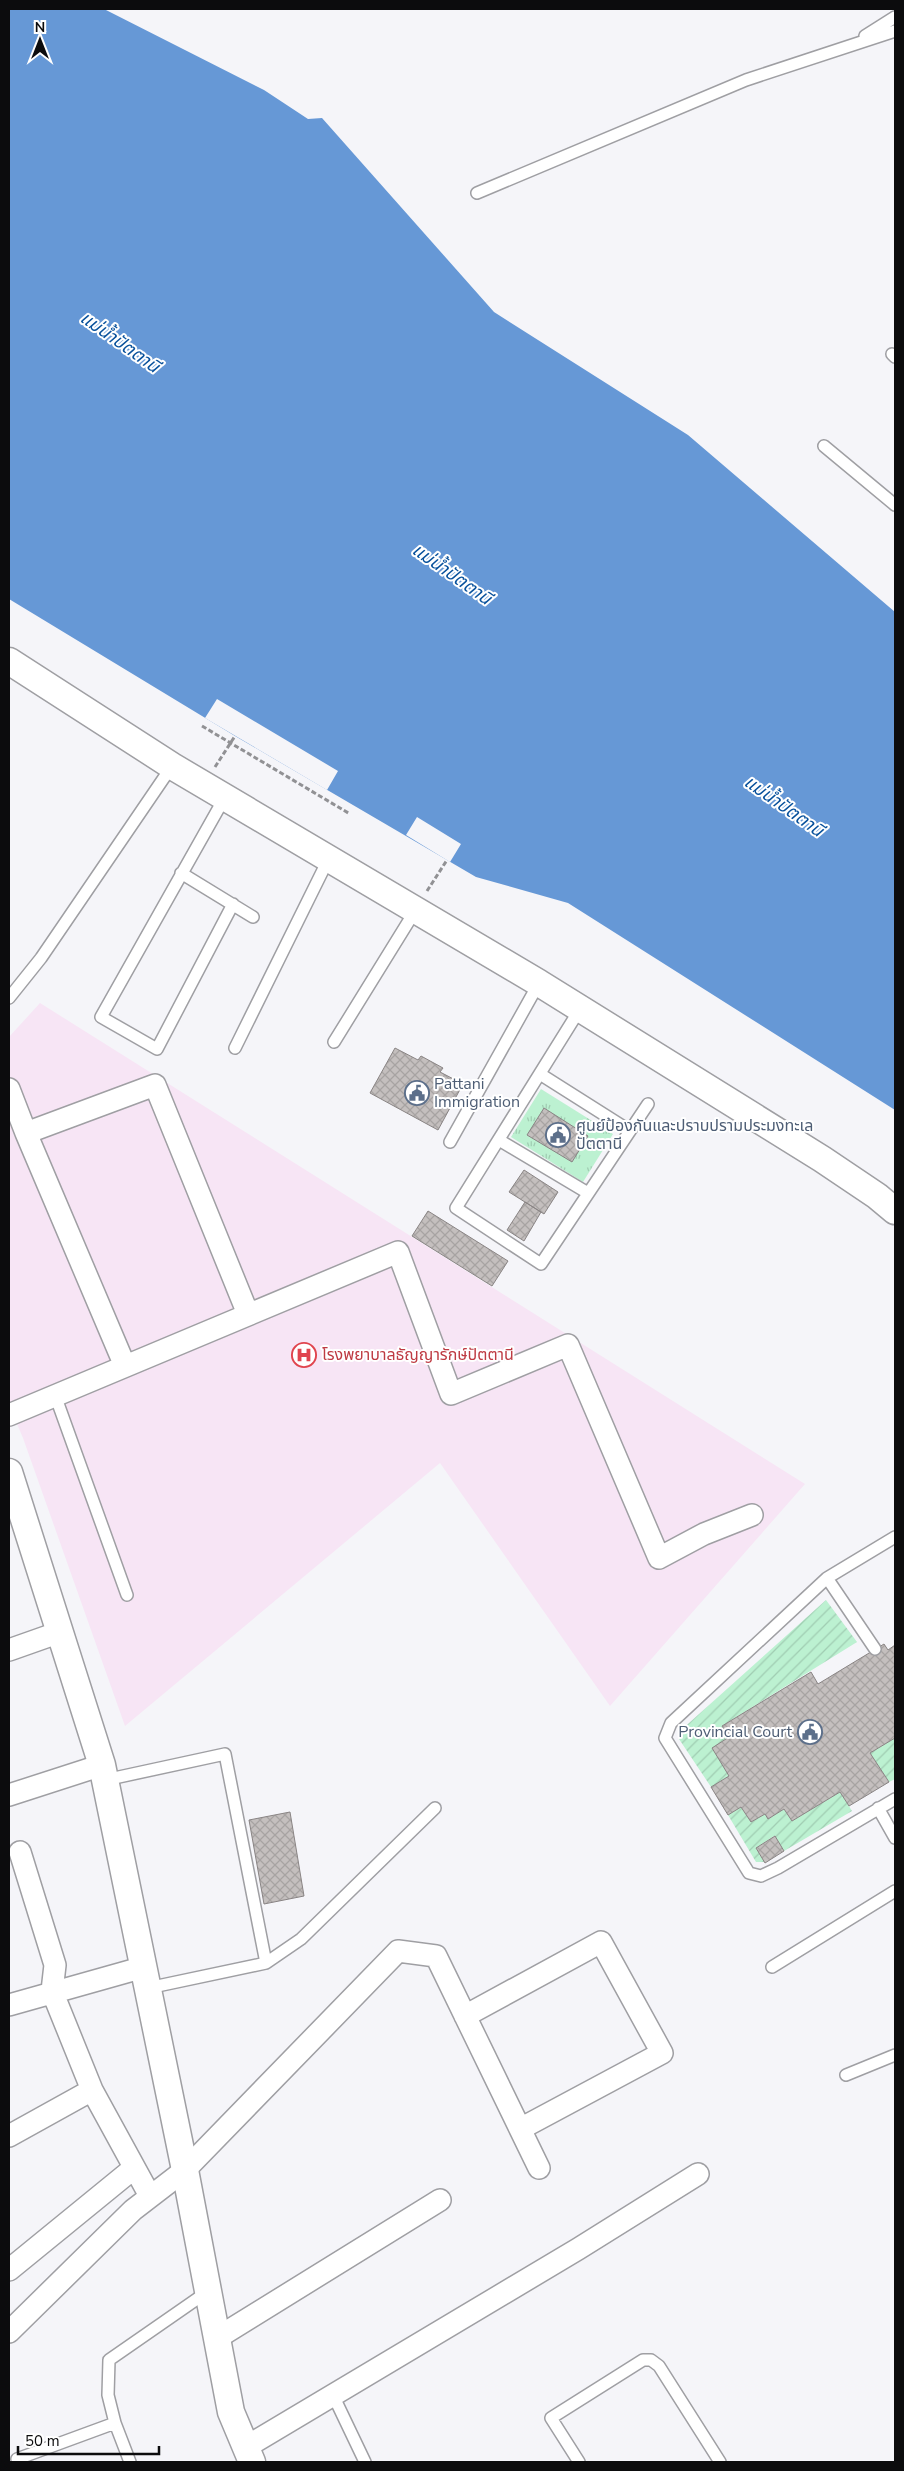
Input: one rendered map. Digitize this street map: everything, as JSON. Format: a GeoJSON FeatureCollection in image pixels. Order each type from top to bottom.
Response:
{"type":"FeatureCollection","features":[{"type":"Feature","properties":{"kind":"street"},"geometry":{"type":"LineString","coordinates":[[9,660],[172,766],[580,1009],[822,1160],[877,1196],[895,1211]]}},
{"type":"Feature","properties":{"kind":"street"},"geometry":{"type":"LineString","coordinates":[[26,1133],[155,1085],[248,1314]]}},
{"type":"Feature","properties":{"kind":"street"},"geometry":{"type":"LineString","coordinates":[[9,1089],[125,1366]]}},
{"type":"Feature","properties":{"kind":"street"},"geometry":{"type":"LineString","coordinates":[[9,1415],[398,1252],[451,1394],[568,1345],[659,1558],[704,1534],[752,1515]]}},
{"type":"Feature","properties":{"kind":"street"},"geometry":{"type":"LineString","coordinates":[[11,1484],[104,1772],[185,2170],[231,2412],[249,2455],[333,2395],[569,2254],[698,2174]]}},
{"type":"Feature","properties":{"kind":"street"},"geometry":{"type":"LineString","coordinates":[[9,1650],[60,1632]]}},
{"type":"Feature","properties":{"kind":"street"},"geometry":{"type":"LineString","coordinates":[[9,1795],[104,1772]]}},
{"type":"Feature","properties":{"kind":"street"},"geometry":{"type":"LineString","coordinates":[[20,1852],[55,1965],[52,1992],[92,2090],[150,2196]]}},
{"type":"Feature","properties":{"kind":"street"},"geometry":{"type":"LineString","coordinates":[[465,2016],[601,1942],[662,2053],[520,2129]]}},
{"type":"Feature","properties":{"kind":"street"},"geometry":{"type":"LineString","coordinates":[[9,2332],[133,2210],[185,2170],[398,1951],[436,1956],[538,2168]]}},
{"type":"Feature","properties":{"kind":"street"},"geometry":{"type":"LineString","coordinates":[[9,2004],[52,1992],[146,1978]]}},
{"type":"Feature","properties":{"kind":"street"},"geometry":{"type":"LineString","coordinates":[[9,2136],[92,2090]]}},
{"type":"Feature","properties":{"kind":"street"},"geometry":{"type":"LineString","coordinates":[[9,2270],[134,2168]]}},
{"type":"Feature","properties":{"kind":"street"},"geometry":{"type":"LineString","coordinates":[[217,2338],[440,2200]]}},
{"type":"Feature","properties":{"kind":"lane"},"geometry":{"type":"LineString","coordinates":[[849,46],[895,17]]}},
{"type":"Feature","properties":{"kind":"lane"},"geometry":{"type":"LineString","coordinates":[[477,193],[746,80],[895,30]]}},
{"type":"Feature","properties":{"kind":"lane"},"geometry":{"type":"LineString","coordinates":[[824,446],[895,505]]}},
{"type":"Feature","properties":{"kind":"lane"},"geometry":{"type":"LineString","coordinates":[[9,998],[41,958],[172,766]]}},
{"type":"Feature","properties":{"kind":"lane"},"geometry":{"type":"LineString","coordinates":[[214,791],[181,873],[102,1017],[157,1049],[234,904]]}},
{"type":"Feature","properties":{"kind":"lane"},"geometry":{"type":"LineString","coordinates":[[235,1048],[328,860]]}},
{"type":"Feature","properties":{"kind":"lane"},"geometry":{"type":"LineString","coordinates":[[181,873],[253,917]]}},
{"type":"Feature","properties":{"kind":"lane"},"geometry":{"type":"LineString","coordinates":[[334,1042],[415,911]]}},
{"type":"Feature","properties":{"kind":"lane"},"geometry":{"type":"LineString","coordinates":[[450,1142],[538,983]]}},
{"type":"Feature","properties":{"kind":"lane"},"geometry":{"type":"LineString","coordinates":[[580,1009],[456,1208],[541,1264],[648,1104]]}},
{"type":"Feature","properties":{"kind":"lane"},"geometry":{"type":"LineString","coordinates":[[540,1074],[630,1131]]}},
{"type":"Feature","properties":{"kind":"lane"},"geometry":{"type":"LineString","coordinates":[[499,1140],[588,1193]]}},
{"type":"Feature","properties":{"kind":"lane"},"geometry":{"type":"LineString","coordinates":[[55,1395],[127,1595]]}},
{"type":"Feature","properties":{"kind":"lane"},"geometry":{"type":"LineString","coordinates":[[895,1537],[827,1578],[671,1723],[665,1738],[749,1873],[760,1876],[778,1868],[895,1799]]}},
{"type":"Feature","properties":{"kind":"lane"},"geometry":{"type":"LineString","coordinates":[[827,1578],[875,1649]]}},
{"type":"Feature","properties":{"kind":"lane"},"geometry":{"type":"LineString","coordinates":[[104,1772],[225,1754],[266,1963]]}},
{"type":"Feature","properties":{"kind":"lane"},"geometry":{"type":"LineString","coordinates":[[146,1978],[266,1963],[301,1940],[435,1808]]}},
{"type":"Feature","properties":{"kind":"lane"},"geometry":{"type":"LineString","coordinates":[[878,1808],[895,1838]]}},
{"type":"Feature","properties":{"kind":"lane"},"geometry":{"type":"LineString","coordinates":[[772,1967],[895,1891]]}},
{"type":"Feature","properties":{"kind":"lane"},"geometry":{"type":"LineString","coordinates":[[846,2075],[895,2055]]}},
{"type":"Feature","properties":{"kind":"lane"},"geometry":{"type":"LineString","coordinates":[[130,2462],[115,2423],[108,2395],[109,2360],[207,2292]]}},
{"type":"Feature","properties":{"kind":"lane"},"geometry":{"type":"LineString","coordinates":[[579,2462],[551,2418],[643,2360],[651,2360],[659,2366],[720,2462]]}},
{"type":"Feature","properties":{"kind":"lane"},"geometry":{"type":"LineString","coordinates":[[333,2395],[365,2462]]}},
{"type":"Feature","properties":{"kind":"lane"},"geometry":{"type":"LineString","coordinates":[[18,2459],[115,2423]]}},
{"type":"Feature","properties":{"kind":"path"},"geometry":{"type":"LineString","coordinates":[[202,726],[350,814]]}},
{"type":"Feature","properties":{"kind":"path"},"geometry":{"type":"LineString","coordinates":[[214,791],[230,743],[235,736]]}},
{"type":"Feature","properties":{"kind":"path"},"geometry":{"type":"LineString","coordinates":[[415,911],[447,860]]}},
{"type":"Feature","properties":{"kind":"shaded area","name":"โรงพยาบาลธัญญารักษ์ปัตตานี"},"geometry":{"type":"Polygon","coordinates":[[[40,1003],[805,1484],[610,1706],[440,1463],[125,1726],[23,1438],[9,1405],[9,1037],[40,1003]]]}},
{"type":"Feature","properties":{"kind":"green space"},"geometry":{"type":"Polygon","coordinates":[[[541,1089],[613,1134],[583,1182],[511,1137],[541,1089]]]}},
{"type":"Feature","properties":{"kind":"green space"},"geometry":{"type":"Polygon","coordinates":[[[826,1600],[857,1642],[722,1726],[729,1737],[729,1776],[711,1787],[679,1739],[679,1732],[826,1600]]]}},
{"type":"Feature","properties":{"kind":"green space"},"geometry":{"type":"Polygon","coordinates":[[[895,1738],[895,1779],[889,1782],[870,1753],[895,1738]]]}},
{"type":"Feature","properties":{"kind":"green space"},"geometry":{"type":"Polygon","coordinates":[[[840,1792],[852,1811],[784,1851],[774,1836],[756,1848],[765,1862],[756,1862],[728,1815],[741,1807],[751,1822],[765,1814],[768,1819],[784,1809],[792,1821],[840,1792]]]}},
{"type":"Feature","properties":{"kind":"water","name":"แม่น้ำปัตตานี"},"geometry":{"type":"Polygon","coordinates":[[[9,9],[104,9],[264,90],[308,119],[322,118],[494,312],[688,435],[895,612],[895,1110],[568,903],[476,877],[235,736],[9,599],[9,9]]]}},
{"type":"Feature","properties":{"kind":"pier"},"geometry":{"type":"Polygon","coordinates":[[[217,699],[338,771],[327,790],[205,718],[217,699]]]}},
{"type":"Feature","properties":{"kind":"pier"},"geometry":{"type":"Polygon","coordinates":[[[417,817],[461,844],[450,862],[406,835],[417,817]]]}},
{"type":"Feature","properties":{"kind":"building"},"geometry":{"type":"Polygon","coordinates":[[[395,1048],[418,1060],[421,1056],[443,1068],[440,1072],[463,1084],[438,1130],[370,1093],[395,1048]]]}},
{"type":"Feature","properties":{"kind":"building","name":"ศูนย์ป้องกันและปราบปรามประมงทะเล ปัตตานี"},"geometry":{"type":"Polygon","coordinates":[[[544,1108],[588,1136],[572,1162],[527,1135],[544,1108]]]}},
{"type":"Feature","properties":{"kind":"building"},"geometry":{"type":"Polygon","coordinates":[[[524,1170],[558,1192],[544,1214],[509,1192],[524,1170]]]}},
{"type":"Feature","properties":{"kind":"building"},"geometry":{"type":"Polygon","coordinates":[[[525,1202],[541,1212],[524,1241],[507,1230],[525,1202]]]}},
{"type":"Feature","properties":{"kind":"building"},"geometry":{"type":"Polygon","coordinates":[[[428,1211],[508,1261],[492,1286],[412,1236],[428,1211]]]}},
{"type":"Feature","properties":{"kind":"building","name":"Provincial Court"},"geometry":{"type":"Polygon","coordinates":[[[884,1644],[888,1650],[895,1645],[895,1738],[870,1753],[889,1782],[849,1806],[840,1792],[792,1821],[784,1809],[768,1819],[765,1814],[751,1822],[741,1807],[728,1815],[711,1787],[729,1776],[712,1748],[729,1737],[722,1726],[811,1672],[818,1684],[884,1644]]]}},
{"type":"Feature","properties":{"kind":"building"},"geometry":{"type":"Polygon","coordinates":[[[290,1812],[304,1896],[264,1904],[249,1820],[290,1812]]]}},
{"type":"Feature","properties":{"kind":"building"},"geometry":{"type":"Polygon","coordinates":[[[775,1836],[784,1851],[765,1863],[756,1848],[775,1836]]]}},
{"type":"Feature","properties":{"kind":"place","name":"Pattani Immigration"},"geometry":{"type":"Point","coordinates":[417,1093]}},
{"type":"Feature","properties":{"kind":"place","name":"ศูนย์ป้องกันและปราบปรามประมงทะเล ปัตตานี"},"geometry":{"type":"Point","coordinates":[558,1135]}},
{"type":"Feature","properties":{"kind":"place","name":"โรงพยาบาลธัญญารักษ์ปัตตานี"},"geometry":{"type":"Point","coordinates":[304,1355]}},
{"type":"Feature","properties":{"kind":"place","name":"Provincial Court"},"geometry":{"type":"Point","coordinates":[810,1732]}}]}
